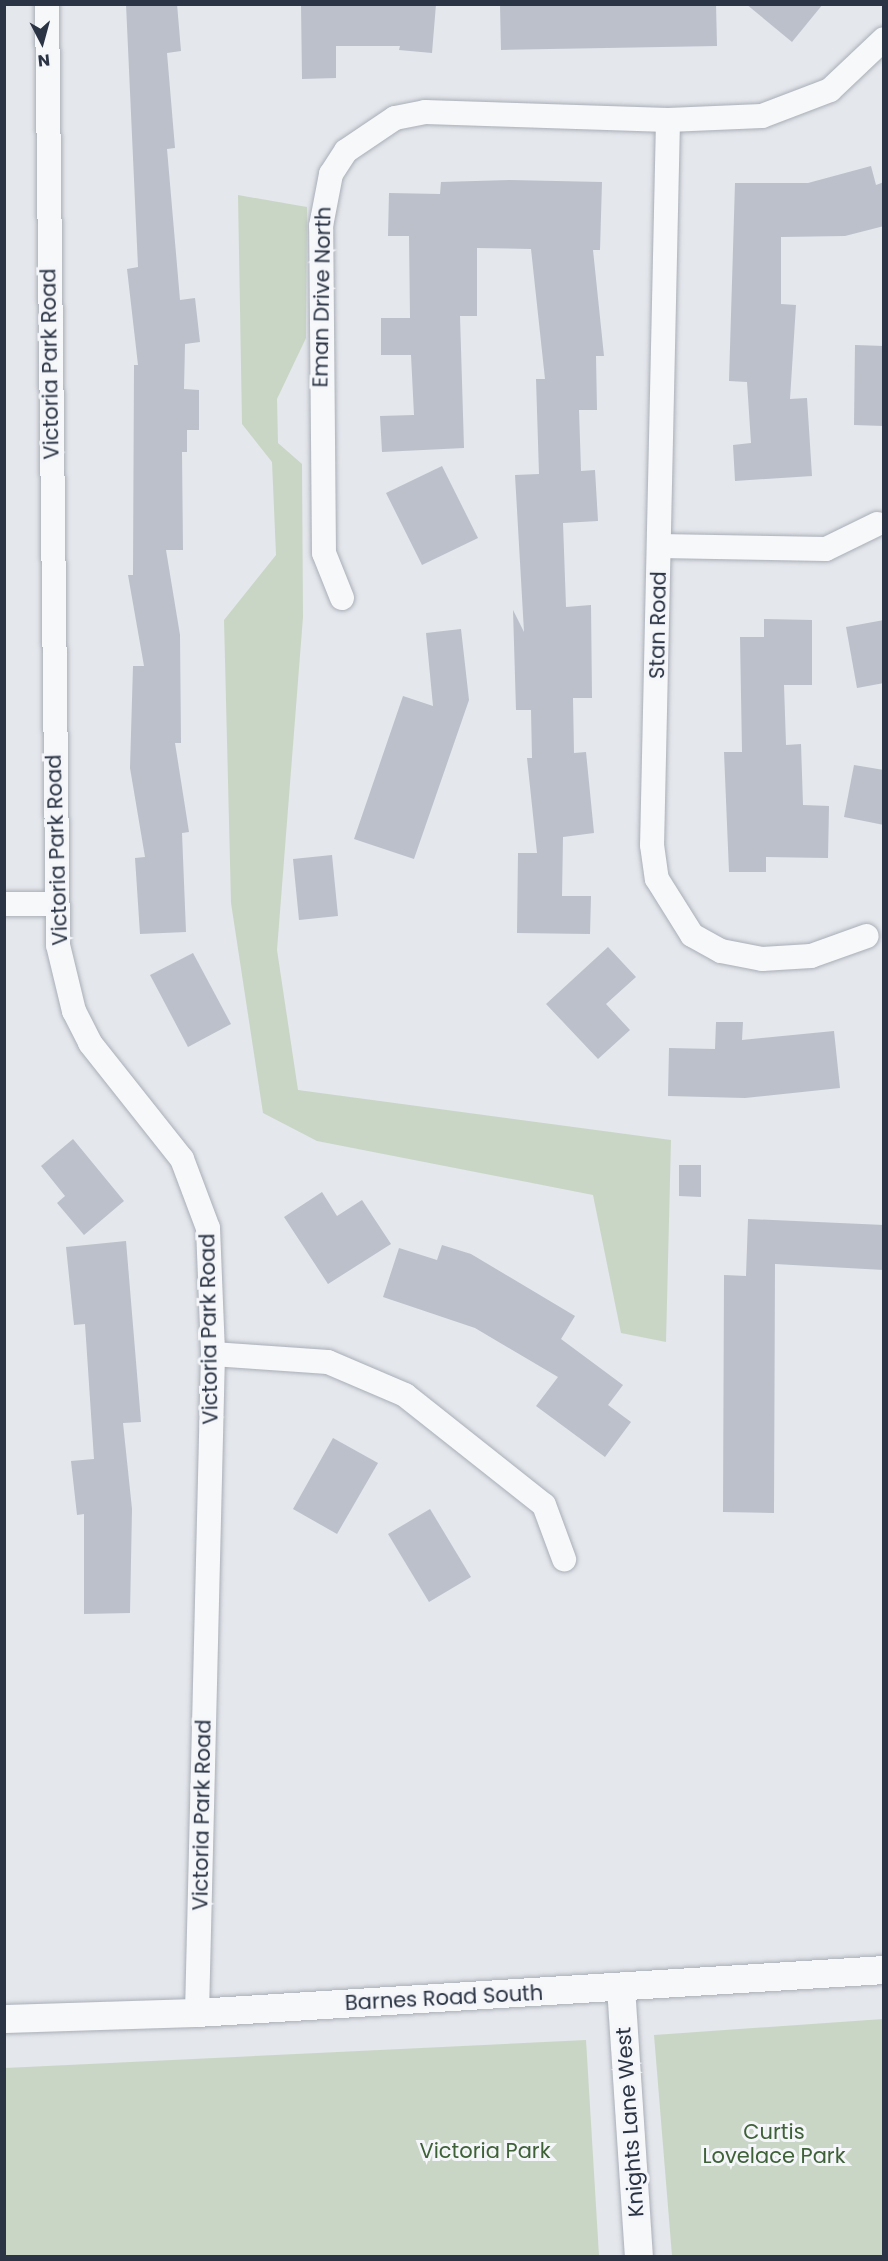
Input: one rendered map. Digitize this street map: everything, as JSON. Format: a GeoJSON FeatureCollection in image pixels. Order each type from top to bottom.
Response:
{"type":"FeatureCollection","features":[{"type":"Feature","properties":{"kind":"street","name":"Victoria Park Road"},"geometry":{"type":"LineString","coordinates":[[47,4],[58,945],[74,1011],[90,1043],[155,1118],[199,1194],[208,1228],[213,1354],[197,2013]]}},
{"type":"Feature","properties":{"kind":"street","name":"Eman Drive North"},"geometry":{"type":"LineString","coordinates":[[342,598],[324,553],[319,436],[321,226],[336,166],[367,132],[395,118],[425,112],[668,120],[762,116],[798,107],[830,90],[884,39]]}},
{"type":"Feature","properties":{"kind":"street","name":"Stan Road"},"geometry":{"type":"LineString","coordinates":[[668,120],[652,844],[657,879],[672,911],[692,934],[722,951],[762,959],[811,956],[867,936]]}},
{"type":"Feature","properties":{"kind":"street"},"geometry":{"type":"LineString","coordinates":[[660,546],[826,549],[877,524]]}},
{"type":"Feature","properties":{"kind":"street"},"geometry":{"type":"LineString","coordinates":[[4,904],[56,904]]}},
{"type":"Feature","properties":{"kind":"street"},"geometry":{"type":"LineString","coordinates":[[213,1354],[328,1362],[405,1395],[544,1505],[564,1559]]}},
{"type":"Feature","properties":{"kind":"street","name":"Barnes Road South"},"geometry":{"type":"LineString","coordinates":[[4,2019],[197,2013],[884,1970]]}},
{"type":"Feature","properties":{"kind":"street","name":"Knights Lane West"},"geometry":{"type":"LineString","coordinates":[[621,1987],[639,2256]]}},
{"type":"Feature","properties":{"kind":"green space"},"geometry":{"type":"Polygon","coordinates":[[[238,195],[307,207],[306,338],[277,399],[278,443],[302,464],[303,617],[277,950],[298,1090],[671,1140],[666,1342],[621,1333],[593,1195],[317,1141],[263,1113],[231,903],[224,620],[276,555],[272,462],[242,424],[238,195]]]}},
{"type":"Feature","properties":{"kind":"green space","name":"Curtis Lovelace Park"},"geometry":{"type":"Polygon","coordinates":[[[883,2019],[883,2256],[672,2256],[654,2035],[883,2019]]]}},
{"type":"Feature","properties":{"kind":"green space","name":"Victoria Park"},"geometry":{"type":"Polygon","coordinates":[[[586,2040],[599,2256],[5,2256],[5,2068],[586,2040]]]}},
{"type":"Feature","properties":{"kind":"building"},"geometry":{"type":"Polygon","coordinates":[[[126,4],[177,4],[181,51],[167,53],[175,148],[167,149],[180,300],[195,298],[200,342],[185,344],[184,389],[199,390],[199,430],[187,430],[187,452],[182,452],[183,550],[166,550],[180,635],[181,743],[175,743],[189,832],[182,833],[186,932],[140,934],[135,858],[145,857],[130,768],[133,666],[144,666],[128,575],[133,575],[134,365],[138,365],[127,269],[138,267],[126,4]]]}},
{"type":"Feature","properties":{"kind":"building"},"geometry":{"type":"Polygon","coordinates":[[[301,4],[436,4],[432,53],[399,50],[400,46],[336,46],[336,78],[302,79],[301,4]]]}},
{"type":"Feature","properties":{"kind":"building"},"geometry":{"type":"Polygon","coordinates":[[[500,4],[716,4],[717,46],[501,50],[500,4]]]}},
{"type":"Feature","properties":{"kind":"building"},"geometry":{"type":"Polygon","coordinates":[[[746,4],[823,4],[792,42],[746,4]]]}},
{"type":"Feature","properties":{"kind":"building"},"geometry":{"type":"Polygon","coordinates":[[[871,166],[876,185],[884,182],[884,226],[845,236],[781,237],[781,304],[796,305],[790,399],[807,398],[812,476],[735,481],[733,445],[751,443],[747,382],[729,381],[735,183],[808,183],[871,166]]]}},
{"type":"Feature","properties":{"kind":"building"},"geometry":{"type":"Polygon","coordinates":[[[510,180],[602,182],[600,250],[593,250],[604,356],[596,356],[597,410],[579,410],[581,471],[595,470],[598,521],[563,523],[566,607],[591,605],[592,698],[573,698],[574,753],[586,752],[594,833],[563,837],[562,896],[591,896],[590,934],[517,933],[518,853],[537,853],[527,758],[532,758],[531,710],[516,710],[513,610],[524,632],[515,475],[539,474],[536,379],[545,379],[531,249],[477,248],[477,316],[460,316],[464,448],[382,452],[380,416],[414,415],[411,355],[381,355],[381,318],[410,318],[409,236],[388,236],[389,193],[440,194],[441,182],[510,180]]]}},
{"type":"Feature","properties":{"kind":"building"},"geometry":{"type":"Polygon","coordinates":[[[855,345],[884,346],[884,426],[854,425],[855,345]]]}},
{"type":"Feature","properties":{"kind":"building"},"geometry":{"type":"Polygon","coordinates":[[[442,466],[478,538],[422,565],[386,493],[442,466]]]}},
{"type":"Feature","properties":{"kind":"building"},"geometry":{"type":"Polygon","coordinates":[[[764,619],[812,620],[812,685],[784,685],[786,745],[801,744],[803,805],[829,806],[828,858],[766,857],[766,872],[729,872],[724,752],[742,752],[740,637],[764,637],[764,619]]]}},
{"type":"Feature","properties":{"kind":"building"},"geometry":{"type":"Polygon","coordinates":[[[884,620],[884,683],[857,688],[846,627],[884,620]]]}},
{"type":"Feature","properties":{"kind":"building"},"geometry":{"type":"Polygon","coordinates":[[[461,629],[469,700],[414,859],[354,839],[403,696],[433,706],[426,633],[461,629]]]}},
{"type":"Feature","properties":{"kind":"building"},"geometry":{"type":"Polygon","coordinates":[[[854,765],[884,770],[884,825],[844,817],[854,765]]]}},
{"type":"Feature","properties":{"kind":"building"},"geometry":{"type":"Polygon","coordinates":[[[332,855],[338,916],[299,920],[293,859],[332,855]]]}},
{"type":"Feature","properties":{"kind":"building"},"geometry":{"type":"Polygon","coordinates":[[[608,947],[636,977],[606,1004],[630,1030],[598,1059],[546,1004],[608,947]]]}},
{"type":"Feature","properties":{"kind":"building"},"geometry":{"type":"Polygon","coordinates":[[[193,953],[231,1024],[188,1047],[150,975],[193,953]]]}},
{"type":"Feature","properties":{"kind":"building"},"geometry":{"type":"Polygon","coordinates":[[[716,1022],[743,1022],[742,1040],[834,1031],[840,1088],[745,1098],[668,1096],[669,1048],[715,1049],[716,1022]]]}},
{"type":"Feature","properties":{"kind":"building"},"geometry":{"type":"Polygon","coordinates":[[[73,1139],[124,1201],[84,1235],[57,1203],[65,1196],[41,1166],[73,1139]]]}},
{"type":"Feature","properties":{"kind":"building"},"geometry":{"type":"Polygon","coordinates":[[[679,1165],[701,1165],[701,1197],[679,1196],[679,1165]]]}},
{"type":"Feature","properties":{"kind":"building"},"geometry":{"type":"Polygon","coordinates":[[[322,1192],[337,1216],[362,1200],[391,1244],[328,1284],[284,1217],[322,1192]]]}},
{"type":"Feature","properties":{"kind":"building"},"geometry":{"type":"Polygon","coordinates":[[[748,1219],[884,1225],[884,1270],[775,1264],[774,1513],[723,1512],[724,1275],[746,1276],[748,1219]]]}},
{"type":"Feature","properties":{"kind":"building"},"geometry":{"type":"Polygon","coordinates":[[[126,1241],[141,1422],[123,1423],[132,1509],[130,1613],[84,1614],[84,1514],[77,1515],[71,1461],[94,1459],[85,1324],[74,1325],[66,1247],[126,1241]]]}},
{"type":"Feature","properties":{"kind":"building"},"geometry":{"type":"Polygon","coordinates":[[[442,1245],[471,1254],[575,1316],[561,1339],[623,1385],[608,1405],[631,1422],[605,1457],[536,1406],[558,1377],[475,1328],[383,1297],[399,1248],[437,1260],[442,1245]]]}},
{"type":"Feature","properties":{"kind":"building"},"geometry":{"type":"Polygon","coordinates":[[[333,1438],[378,1463],[337,1534],[293,1509],[333,1438]]]}},
{"type":"Feature","properties":{"kind":"building"},"geometry":{"type":"Polygon","coordinates":[[[430,1509],[471,1577],[429,1602],[388,1534],[430,1509]]]}}]}
